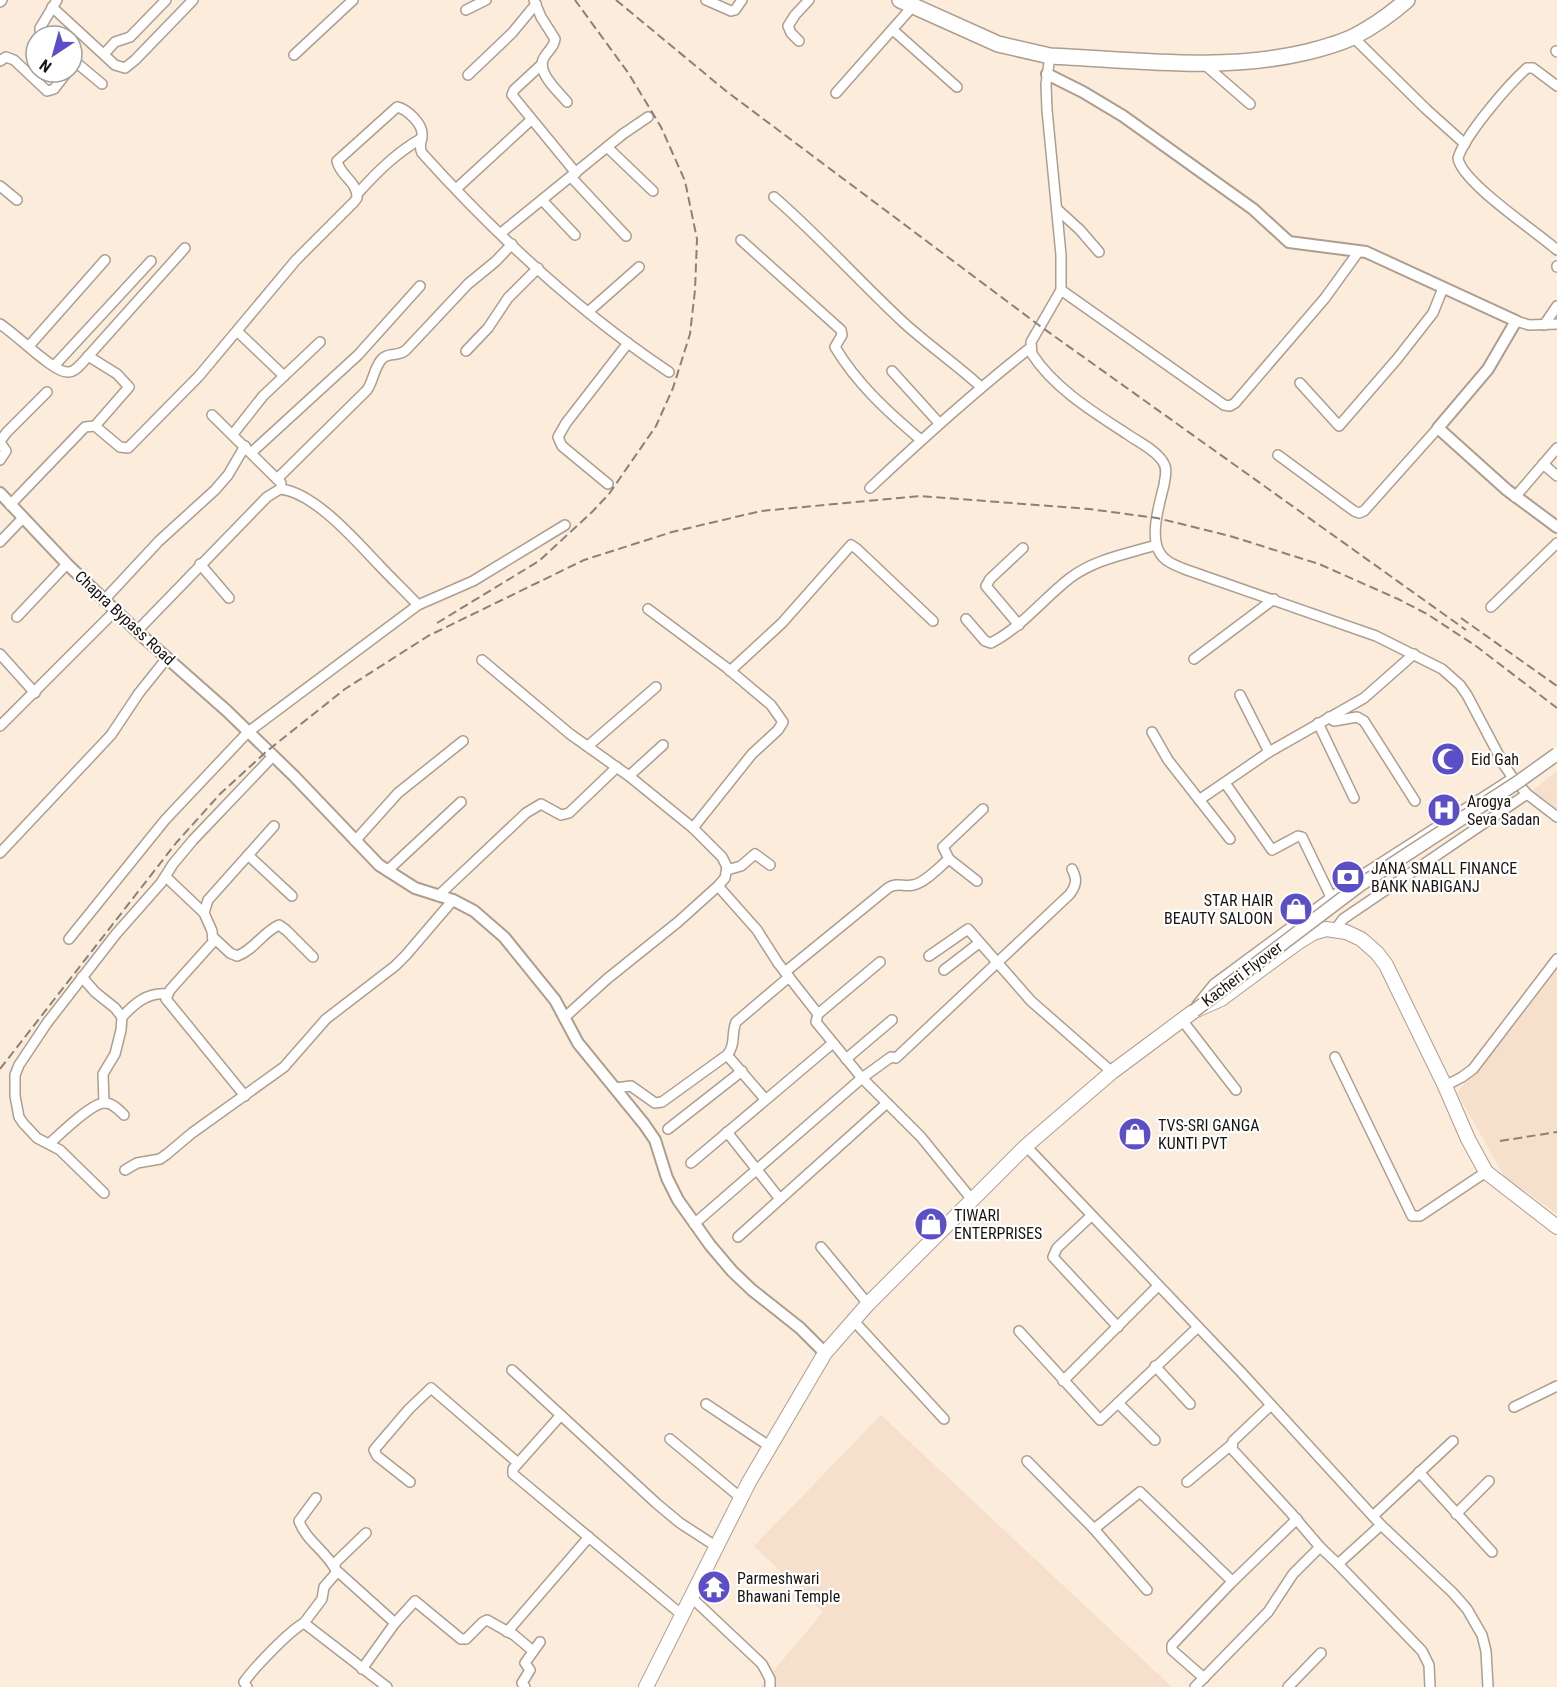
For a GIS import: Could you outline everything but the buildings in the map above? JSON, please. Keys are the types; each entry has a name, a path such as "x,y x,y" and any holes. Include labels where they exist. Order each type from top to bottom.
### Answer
{"highway":[{"path":"907,3 998,44 1050,56 1204,63 1263,61 1329,47 1353,37 1385,18 1407,0"}],"main road":[{"name":"Kacheri Flyover","path":"1194,1011 1360,885 1557,754"},
{"path":"646,1687 769,1446 825,1353 868,1304 1026,1146 1112,1072 1194,1011 1221,999 1313,933 1326,929 1346,932 1368,943 1381,959 1486,1172 1557,1227"}],"street":[{"path":"104,54 116,42 130,37 166,0"},
{"path":"42,24 54,4 119,68 127,68 193,0"},
{"path":"294,55 353,0"},
{"path":"466,10 486,0"},
{"path":"706,0 731,11 735,10 742,0"},
{"path":"799,41 788,26 809,0"},
{"path":"535,2 541,17 555,39 555,44 544,56 541,65 512,92 512,95 573,175 626,236"},
{"path":"468,75 512,33 535,2"},
{"path":"836,93 893,30 907,3"},
{"path":"893,30 957,87"},
{"path":"1353,37 1465,144"},
{"path":"2,56 14,60 24,69"},
{"path":"1050,56 1047,74 1047,110 1061,255 1061,290 1031,342 1030,348 1037,363 1085,406 1147,448 1164,463 1166,474 1157,518 1156,545 1164,558 1174,564 1376,636 1442,669 1460,685 1513,778 1527,794 1557,816"},
{"path":"1204,63 1250,104"},
{"path":"541,65 545,74 567,102"},
{"path":"1557,86 1533,68 1527,68 1492,106 1465,144 1458,158 1466,173 1505,209 1557,250"},
{"path":"84,70 102,84"},
{"path":"1047,74 1075,87 1123,116 1253,209 1289,242 1366,252 1529,326 1557,324"},
{"path":"40,84 47,91 54,89 58,84"},
{"path":"358,193 337,162 387,114 397,107 405,110 421,129 422,153 456,189 538,268 588,312 669,372"},
{"path":"501,233 607,147 648,117"},
{"path":"456,189 531,120"},
{"path":"10,505 88,425 94,426 120,447 128,448 167,411 297,260 354,202 358,193 387,162 422,138"},
{"path":"607,147 653,191"},
{"path":"0,186 17,200"},
{"path":"774,197 803,222 902,321 960,367 981,387"},
{"path":"542,200 575,235"},
{"path":"1057,209 1099,252"},
{"path":"741,240 841,330 842,335 835,346 859,382 884,408 921,440"},
{"path":"277,479 367,390 374,378 377,365 382,359 389,354 399,355 406,350 468,284 513,244"},
{"path":"0,324 54,366 67,372 72,371 185,248"},
{"path":"1061,290 1224,405 1230,406 1325,298 1359,251"},
{"path":"29,346 105,261"},
{"path":"54,366 151,261"},
{"path":"588,312 639,267"},
{"path":"466,351 488,328 508,298 538,268"},
{"path":"105,600 167,533 209,496 248,449 358,355 420,286"},
{"path":"1300,383 1340,426 1433,313 1443,288"},
{"path":"1544,325 1557,306"},
{"path":"1278,455 1354,511 1359,513 1364,511 1488,369 1516,321"},
{"path":"237,331 284,376"},
{"path":"233,434 244,418 320,342"},
{"path":"608,484 562,446 558,438 572,415 628,343"},
{"path":"870,488 939,423 1030,348"},
{"path":"88,356 117,374 129,387 94,426"},
{"path":"892,371 939,423"},
{"path":"0,460 6,451 0,441 47,392"},
{"path":"212,415 286,489 337,521 418,605"},
{"path":"1438,428 1515,497 1557,527"},
{"path":"1515,497 1557,448"},
{"path":"1543,464 1557,476"},
{"path":"137,631 267,497 280,489 286,489"},
{"name":"Chapra Bypass Road","path":"0,493 22,519 67,564 252,735 387,871 415,888 453,900 474,911 504,937 555,1000 578,1043 655,1140 667,1178 694,1224 732,1271 800,1328 825,1353"},
{"path":"0,542 22,519"},
{"path":"69,939 165,820 252,735 418,605 473,581 565,525"},
{"path":"1491,607 1557,543"},
{"path":"730,671 782,623 851,545 933,621"},
{"path":"966,620 989,643 1019,625 1071,578 1089,566 1156,545"},
{"path":"1019,625 986,586 990,579 1023,548"},
{"path":"17,617 67,564"},
{"path":"200,564 229,598"},
{"path":"1194,659 1274,599"},
{"path":"648,609 771,705 783,722 778,730 752,754 693,828"},
{"path":"0,726 116,610"},
{"path":"0,654 35,693"},
{"path":"1199,800 1269,752 1364,698 1414,654"},
{"path":"0,853 111,735 144,685 167,658"},
{"path":"482,660 570,734 629,776 693,828 722,857 727,870 725,878 718,886 564,1018"},
{"path":"588,746 656,687"},
{"path":"1240,695 1269,752"},
{"path":"1329,717 1334,721 1357,717 1364,721 1415,801"},
{"path":"1318,723 1354,798"},
{"path":"1152,732 1168,760 1230,839"},
{"path":"356,841 404,788 463,741"},
{"path":"629,776 663,745"},
{"path":"104,1193 60,1150 37,1138 19,1117 15,1096 15,1075 31,1045 116,934 166,877 173,864 193,840 273,756"},
{"path":"438,896 526,813 541,804 561,815 569,813 617,767"},
{"path":"1194,1011 1214,984 1331,897 1513,778"},
{"path":"1225,783 1272,850 1298,836 1302,837 1331,897"},
{"path":"1335,930 1343,918 1527,794"},
{"path":"387,871 461,802"},
{"path":"977,881 950,859 943,849 944,845 983,808"},
{"path":"204,913 208,900 274,825"},
{"path":"727,870 741,866 755,854 770,865"},
{"path":"248,855 292,896"},
{"path":"615,1088 631,1086 659,1103 728,1055 733,1046 736,1023 787,974 888,888 895,884 919,883 950,859"},
{"path":"694,1224 862,1078 891,1057 896,1058 997,964 1070,894 1076,883 1072,869"},
{"path":"166,877 204,913 214,938 230,953 237,956 244,953 273,928 279,926 313,957"},
{"path":"718,886 757,930 818,1014"},
{"path":"125,1170 137,1163 160,1159 291,1060 307,1038 326,1019 395,966 453,900"},
{"path":"929,956 968,929 997,964 1053,1023 1112,1072"},
{"path":"104,1103 103,1074 116,1054 122,1017 146,997 166,994 211,945 214,938"},
{"path":"944,970 979,943"},
{"path":"1444,1086 1473,1069 1557,959"},
{"path":"880,962 818,1014 816,1022 862,1078 926,1143 973,1201"},
{"path":"82,977 122,1017"},
{"path":"166,994 168,1003 246,1096"},
{"path":"846,1059 891,1020"},
{"path":"1182,1020 1236,1090"},
{"path":"691,1163 832,1043"},
{"path":"728,1055 765,1099"},
{"path":"1335,1057 1414,1217 1420,1216 1486,1172"},
{"path":"668,1129 742,1071"},
{"path":"50,1143 78,1119 104,1103"},
{"path":"104,1103 117,1108 124,1115"},
{"path":"738,1237 887,1103"},
{"path":"727,1132 780,1199"},
{"path":"1026,1146 1271,1405 1372,1516 1453,1593 1476,1623 1482,1635 1486,1651 1488,1687"},
{"path":"1091,1216 1057,1248 1053,1257 1118,1327"},
{"path":"821,1247 868,1304"},
{"path":"1063,1381 1158,1286"},
{"path":"854,1320 944,1419"},
{"path":"1019,1331 1098,1420 1103,1418 1198,1327"},
{"path":"1155,1366 1190,1404"},
{"path":"512,1370 656,1503 680,1523 717,1547"},
{"path":"1514,1407 1557,1386"},
{"path":"410,1482 377,1456 374,1450 409,1409 431,1388 518,1463"},
{"path":"1118,1403 1155,1440"},
{"path":"706,1404 769,1446"},
{"path":"1187,1482 1231,1445 1271,1405"},
{"path":"561,1415 518,1463 512,1471 515,1476 682,1616"},
{"path":"670,1439 741,1498"},
{"path":"1372,1516 1453,1441"},
{"path":"1231,1445 1235,1454 1297,1519 1320,1547 1422,1651 1429,1665 1431,1687"},
{"path":"1028,1461 1095,1529 1147,1590"},
{"path":"1419,1472 1492,1552"},
{"path":"1456,1514 1489,1481"},
{"path":"1095,1529 1140,1492 1232,1581"},
{"path":"316,1497 299,1521 309,1539 322,1550 335,1569 395,1623"},
{"path":"1204,1677 1171,1647 1232,1581 1297,1519"},
{"path":"1338,1564 1381,1525"},
{"path":"247,1687 244,1682 254,1670 294,1629 304,1623 322,1599 324,1587 335,1569 366,1533"},
{"path":"507,1632 589,1537"},
{"path":"1194,1687 1268,1612 1293,1574 1320,1547"},
{"path":"692,1597 762,1664 770,1679 770,1687"},
{"path":"362,1669 395,1623 415,1601 463,1640 486,1620 533,1651"},
{"path":"304,1623 387,1687"},
{"path":"525,1687 522,1683 530,1670 525,1663 540,1642"},
{"path":"1288,1687 1321,1653"}],"shaded area":[{"path":"1557,771 1557,812 1531,792"},
{"path":"1557,960 1557,1214 1504,1176 1457,1093"},
{"path":"881,1415 1172,1687 760,1687 823,1612 754,1546"}],"railway":[{"path":"437,623 539,561 609,494 656,426 673,388 690,334 697,239 685,181 661,127 629,74 575,0"},
{"path":"616,0 726,91 1040,326 1466,630"},
{"path":"0,1069 176,843 220,794 267,751 345,689 428,636 584,560 672,532 761,511 920,496 1089,509 1157,518 1230,536 1319,564 1427,614 1476,646 1557,708"},
{"path":"1461,618 1557,686"},
{"path":"1500,1141 1557,1132"}],"place":[{"name":"Eid Gah","path":"1448,759"},
{"name":"Arogya Seva Sadan","path":"1444,810"},
{"name":"JANA SMALL FINANCE BANK NABIGANJ","path":"1348,877"},
{"name":"STAR HAIR BEAUTY SALOON","path":"1296,909"},
{"name":"TVS-SRI GANGA KUNTI PVT","path":"1135,1134"},
{"name":"TIWARI ENTERPRISES","path":"931,1224"},
{"name":"Parmeshwari Bhawani Temple","path":"714,1587"}]}
